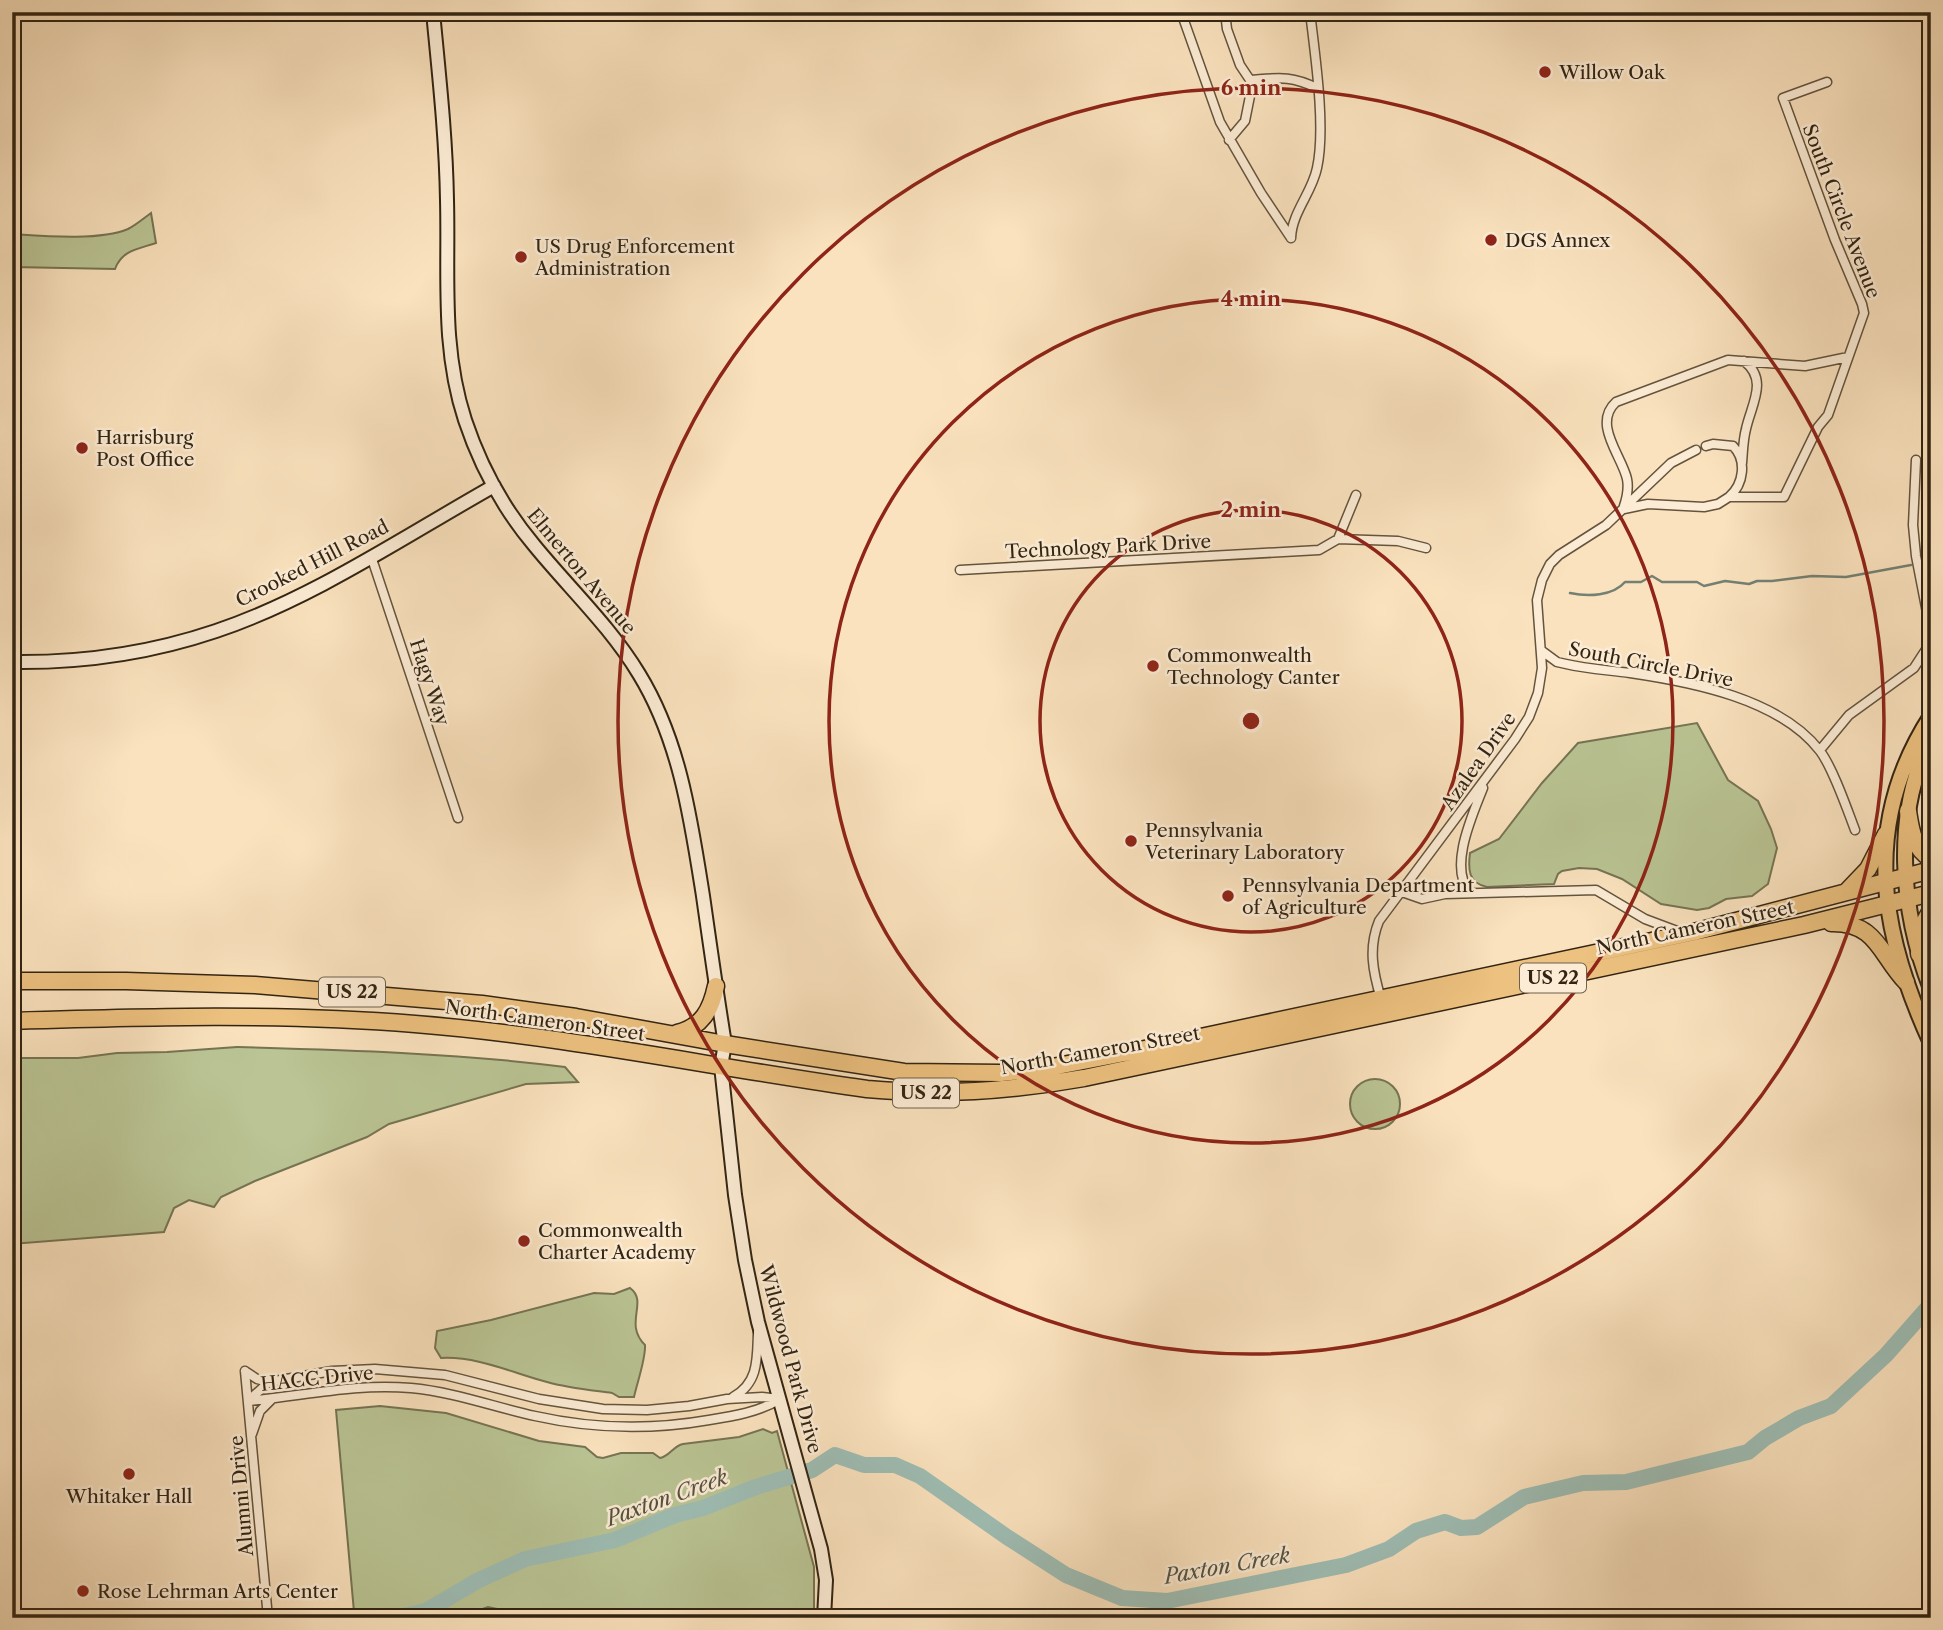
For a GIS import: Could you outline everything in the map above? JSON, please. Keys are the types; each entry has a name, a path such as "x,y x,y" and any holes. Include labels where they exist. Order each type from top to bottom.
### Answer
{"highway":[{"path":"1908,811 1915,843 1922,853 1931,859"},
{"path":"1844,894 1868,869 1886,834"},
{"name":"North Cameron Street","path":"18,980 190,982 320,989 506,1007 904,1072 1001,1073 1086,1061 1693,932 1931,870"},
{"name":"North Cameron Street","path":"12,1021 224,1016 380,1022 506,1034 891,1091 986,1091 1084,1078 1822,921 1931,893"},
{"path":"1919,954 1922,928 1931,910"},
{"path":"1822,921 1847,924 1869,934 1880,944 1906,982"},
{"path":"674,1033 690,1029 702,1020 711,1007 716,986"}],"main road":[{"name":"Elmerton Avenue","path":"433,12 446,146 446,316 450,355 465,419 482,464 494,486 533,544 619,645 640,676 659,713 676,757 689,812 725,1044 721,1066"},
{"name":"Crooked Hill Road","path":"12,662 108,657 178,643 217,631 281,605 494,486"},
{"path":"1931,716 1902,768 1890,807 1886,834 1886,882 1896,946 1906,982 1931,1043"},
{"path":"1931,740 1916,774 1908,811 1906,877 1919,954 1931,989"},
{"name":"Wildwood Park Drive","path":"721,1066 735,1195 758,1322 805,1486 824,1565 824,1618"}],"street":[{"path":"1181,12 1220,122 1291,238 1291,228 1318,165 1320,133 1310,12"},
{"path":"1225,12 1227,29 1240,65 1250,80 1245,121 1229,140"},
{"path":"1250,80 1289,77 1317,88"},
{"name":"South Circle Avenue","path":"1624,509 1648,504 1709,506 1729,497 1784,497 1818,427 1828,415 1861,324 1862,304 1835,240 1783,98 1827,82"},
{"path":"1624,509 1628,494 1627,481 1607,431 1613,405 1722,362 1744,360 1805,366 1848,357"},
{"path":"1729,497 1738,486 1746,429 1758,388 1753,369 1744,360"},
{"path":"1706,446 1733,446 1742,463"},
{"name":"Azalea Drive","path":"1383,1014 1372,962 1373,937 1379,921 1399,891 1488,776 1524,726 1534,705 1541,681 1542,651 1537,600 1547,569 1559,555 1597,532 1624,509 1665,467 1696,450"},
{"path":"1855,830 1820,750 1849,715 1914,668 1927,648 1929,624 1913,525 1916,460"},
{"path":"1338,539 1356,495"},
{"name":"Technology Park Drive","path":"960,570 1319,550 1338,539 1398,541 1426,548"},
{"name":"Hagy Way","path":"371,556 458,818"},
{"name":"South Circle Drive","path":"1542,651 1557,662 1578,667 1662,679 1737,697 1766,709 1820,750"},
{"path":"1471,893 1462,881 1463,852 1471,820 1488,776"},
{"path":"1399,891 1415,898 1471,893 1596,890 1655,924 1675,931 1693,932"},
{"path":"1381,999 1383,1014"},
{"path":"727,1399 743,1390 754,1374 758,1322"},
{"name":"HACC Drive","path":"248,1401 269,1382 332,1371 397,1370 445,1375 540,1399 603,1409 668,1409 727,1399 780,1399"},
{"name":"Alumni Drive","path":"268,1618 245,1371 257,1379 269,1382"},
{"name":"HACC Drive","path":"248,1401 334,1389 404,1388 461,1396 558,1421 624,1427 670,1426 713,1420 765,1408 780,1399"},
{"path":"251,1437 260,1412 272,1399"}],"green space":[{"path":"151,213 156,243 126,254 115,269 12,267 12,234 71,237 116,233 128,229"},
{"path":"1697,723 1728,780 1758,801 1771,829 1777,848 1768,884 1752,896 1726,899 1709,908 1697,910 1661,904 1622,879 1597,869 1562,871 1554,884 1487,887 1473,879 1469,870 1470,853 1499,839 1542,783 1578,743"},
{"path":"237,1047 401,1053 524,1062 565,1067 578,1082 526,1084 389,1124 367,1137 221,1197 214,1207 189,1200 174,1208 164,1232 12,1244 12,1058 78,1058 117,1053"},
{"path":"1375,1079 1393,1086 1400,1104 1393,1122 1375,1129 1357,1122 1350,1104 1357,1086"},
{"path":"630,1288 637,1300 636,1329 645,1345 634,1397 619,1397 612,1393 555,1384 481,1362 441,1358 435,1348 437,1331 594,1293 614,1294"},
{"path":"380,1406 446,1413 539,1441 585,1447 597,1457 603,1458 621,1453 653,1453 660,1458 683,1444 739,1437 763,1429 772,1433 777,1431 814,1567 814,1618 508,1618 507,1611 488,1607 457,1618 347,1618 347,1613 354,1612 336,1410"}],"waterway":[{"path":"1925,562 1931,561"},
{"path":"1570,593 1600,594 1614,590 1625,582 1641,582 1652,576 1662,582 1697,582 1704,586 1725,581 1749,584 1812,576 1846,577 1911,565"},
{"name":"Paxton Creek","path":"394,1618 426,1611 477,1581 525,1559 615,1540 675,1515 812,1470 835,1455 864,1465 895,1465 920,1476 1066,1575 1122,1598 1167,1601 1346,1565 1389,1549 1416,1531 1445,1522 1461,1528 1477,1527 1524,1497 1583,1483 1626,1482 1748,1452 1765,1438 1799,1418 1831,1406 1886,1355 1931,1304"}],"place":[{"name":"Willow Oak","path":"1545,72"},
{"name":"DGS Annex","path":"1491,240"},
{"name":"US Drug Enforcement Administration","path":"521,257"},
{"name":"Harrisburg Post Office","path":"82,448"},
{"name":"Commonwealth Technology Canter","path":"1153,666"},
{"name":"Pennsylvania Veterinary Laboratory","path":"1131,841"},
{"name":"Pennsylvania Department of Agriculture","path":"1228,896"},
{"name":"Commonwealth Charter Academy","path":"524,1241"},
{"name":"Whitaker Hall","path":"129,1474"},
{"name":"Rose Lehrman Arts Center","path":"83,1591"}]}
